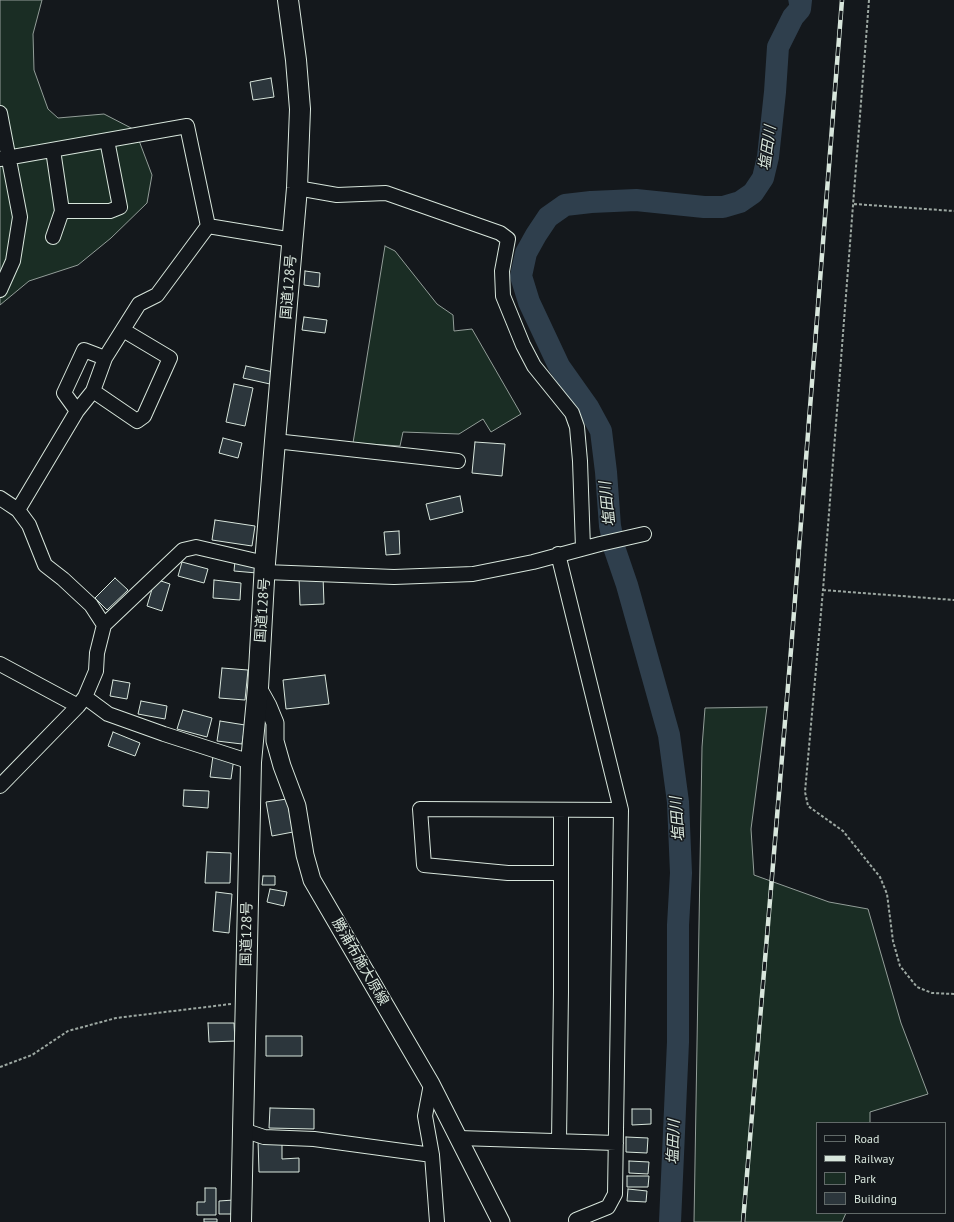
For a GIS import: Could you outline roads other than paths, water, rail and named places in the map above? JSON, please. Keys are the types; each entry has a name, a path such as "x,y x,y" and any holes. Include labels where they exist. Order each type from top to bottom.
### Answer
{"highway":[{"name":"国道128号","path":"241,1222 251,762 258,688 265,567 275,441 297,188 300,109 296,60 288,0"}],"main road":[{"name":"勝浦布施大原線","path":"258,688 275,723 275,741 282,766 297,806 305,855 312,880 431,1084 502,1222"}],"street":[{"path":"0,113 4,158 20,216 13,261 0,290"},
{"path":"4,158 187,126 208,226 157,296 139,304 105,358 93,391 77,411 18,510"},
{"path":"62,211 110,211 120,207 107,140"},
{"path":"53,150 62,211 53,237"},
{"path":"297,188 337,195 386,194 500,233 508,239 502,271 503,296 523,345 534,366 572,413 576,427 580,461 582,548"},
{"path":"208,226 293,240"},
{"path":"93,391 137,421 144,416 170,358 122,330"},
{"path":"77,411 64,393 84,350 105,358"},
{"path":"275,441 458,461"},
{"path":"0,498 18,510 29,524 45,565 64,579 91,605 104,625"},
{"path":"0,786 82,702 96,671 97,652 104,625 183,550 196,547 265,567 394,576 473,574 533,562 558,554 644,534"},
{"path":"558,554 621,810 616,1194 608,1207 576,1220"},
{"path":"0,664 108,714 251,762"},
{"path":"561,872 508,873 424,865 420,809 621,810"},
{"path":"559,1141 561,810"},
{"path":"431,1084 425,1116 432,1155 437,1222"},
{"path":"243,1130 264,1137 314,1139 432,1155"},
{"path":"459,1138 616,1143"}],"waterway":[{"name":"塩田川","path":"790,0 793,17"},
{"name":"塩田川","path":"670,1222 678,1042 678,925 681,873 678,802 669,735 627,585 615,550 610,526 601,431 588,407 559,366 529,302 521,276 526,253 536,235 548,217 565,205 636,200 704,207 723,207 740,202 753,193 763,178 768,157 778,47 793,17 800,9 801,0"}],"railway":[{"path":"743,1222 791,650 842,0"}]}
